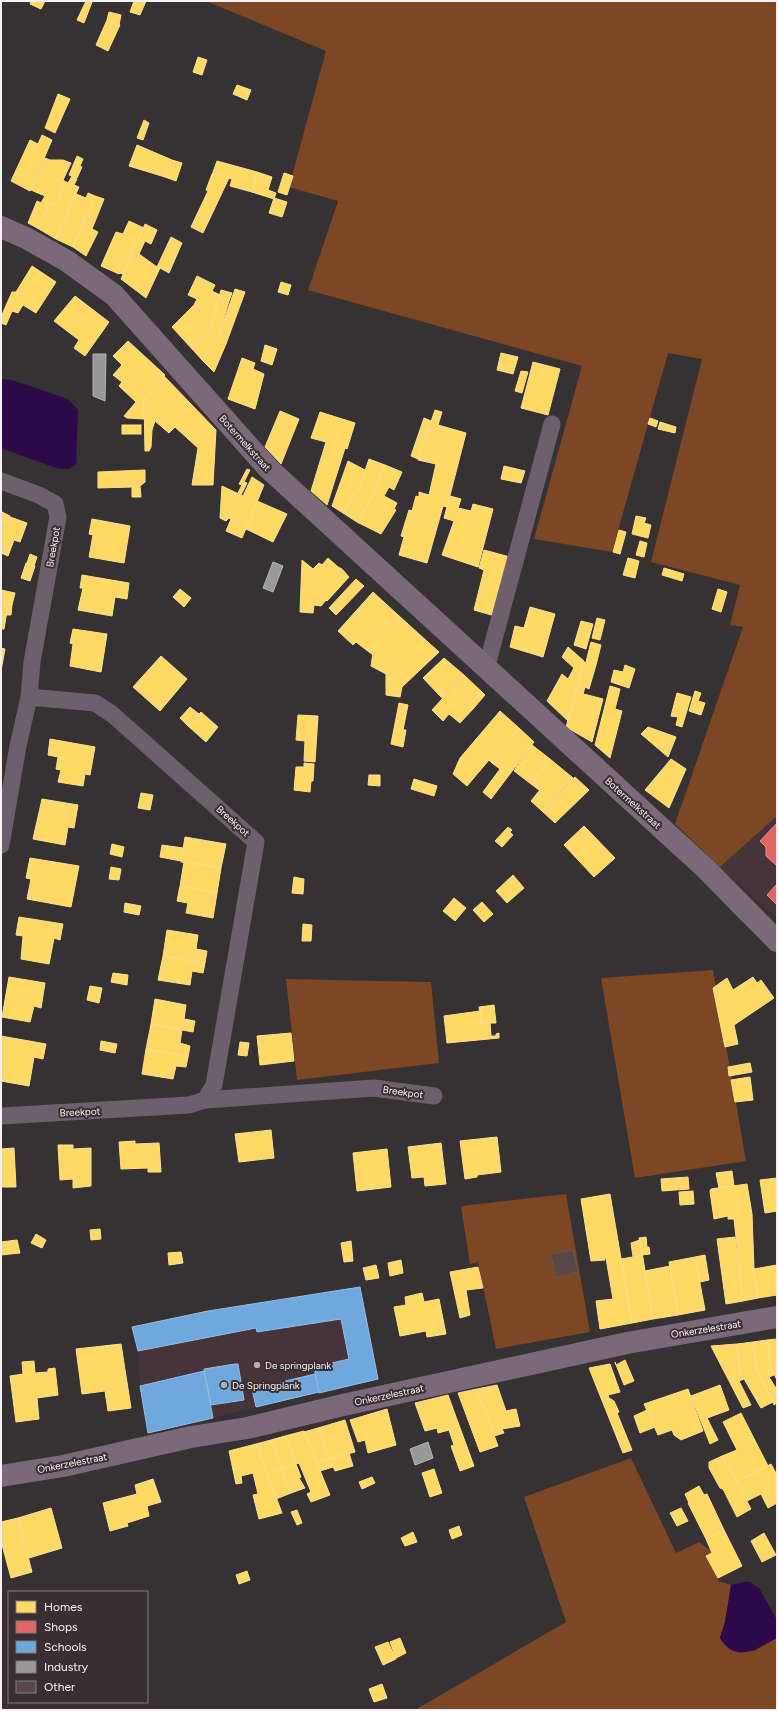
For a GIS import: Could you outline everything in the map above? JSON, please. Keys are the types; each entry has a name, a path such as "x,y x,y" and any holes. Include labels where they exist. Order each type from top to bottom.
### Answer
{"street":[{"name":"Botermelkstraat","path":"1,227 26,238 67,261 114,295 268,468 705,868 777,941"},
{"path":"486,668 552,424"},
{"name":"Breekpot","path":"1,481 39,495 55,504 58,516 32,662 29,697 18,746 1,845"},
{"name":"Breekpot","path":"29,697 95,703 112,714 256,842 214,1085 205,1100"},
{"name":"Breekpot","path":"1,1116 189,1106 205,1100 374,1088 434,1096"},
{"name":"Onkerzelestraat","path":"1,1476 63,1466 191,1437 248,1428 343,1405 627,1343 777,1317"}],"shaded area":[{"path":"206,1 777,1 777,816 720,867 675,824 743,627 730,625 740,585 651,562 702,359 668,353 612,552 534,539 582,366 308,290 338,201 289,187 326,51"},
{"path":"1,379 12,380 68,399 78,410 76,464 70,469 59,469 1,448"},
{"path":"777,816 777,918 720,867"},
{"path":"713,970 746,1161 635,1178 601,978"},
{"path":"286,979 431,982 439,1063 297,1080"},
{"path":"566,1194 590,1332 496,1349 478,1262 470,1264 461,1206"},
{"name":"De springplank","path":"360,1287 378,1379 148,1433 140,1386 138,1351 132,1327 208,1311"},
{"path":"631,1458 676,1553 699,1542 715,1554 718,1581 731,1585 725,1622 720,1638 754,1651 777,1638 777,1710 415,1710 566,1622 524,1497"},
{"path":"750,1582 759,1588 777,1620 777,1638 754,1650 740,1652 733,1651 726,1646 720,1638 725,1622 731,1585"}],"building: Homes":[{"path":"31,1 45,1 41,9 30,4"},
{"path":"86,1 92,2 84,23 77,20"},
{"path":"134,1 146,1 140,15 130,12"},
{"path":"109,12 121,15 119,25 107,20"},
{"path":"107,20 120,25 108,51 96,45"},
{"path":"198,57 207,60 202,75 193,72"},
{"path":"237,85 251,90 247,100 233,94"},
{"path":"58,94 70,99 55,133 45,128"},
{"path":"144,120 149,123 143,140 137,138"},
{"path":"42,135 52,140 30,191 11,181 30,140 38,144"},
{"path":"137,145 172,160 165,177 129,166"},
{"path":"77,156 83,159 80,166 82,167 77,178 69,175"},
{"path":"45,158 50,160 63,160 71,163 63,180 66,182 55,206 50,203 39,229 28,223 37,201 41,203 45,196 31,190"},
{"path":"172,160 182,163 176,181 165,177"},
{"path":"217,161 257,172 252,192 230,186 232,179 212,175"},
{"path":"257,172 272,177 268,190 276,193 274,199 252,192"},
{"path":"284,173 293,176 287,195 278,192"},
{"path":"212,174 229,178 203,233 191,227 208,191 206,190"},
{"path":"72,176 77,179 74,185 79,187 56,239 39,229 50,203 55,206 66,182 68,183"},
{"path":"88,193 95,196 73,247 56,239 76,194 86,198"},
{"path":"95,196 104,199 92,229 98,232 86,256 73,247"},
{"path":"274,198 287,202 282,217 269,213"},
{"path":"129,221 144,228 123,274 119,274 101,266 116,232 123,234"},
{"path":"145,224 157,230 151,244 145,241 139,254 157,267 171,237 182,243 169,273 160,268 146,298 121,279"},
{"path":"32,266 56,282 36,313 23,305 18,313 12,311 6,325 1,323 1,317 12,292 16,292"},
{"path":"197,276 215,285 212,291 220,295 211,326 193,350 172,327 194,305 197,299 188,295"},
{"path":"281,282 291,285 288,295 278,292"},
{"path":"235,289 245,292 214,372 203,361 218,337"},
{"path":"221,290 232,293 229,301 219,297"},
{"path":"75,296 109,322 85,356 74,348 79,340 54,321"},
{"path":"219,297 229,301 218,337 203,361 193,350 211,326"},
{"path":"128,341 165,375 144,400 144,419 127,418 124,416 136,402 119,386 122,382 113,375 122,365 113,356"},
{"path":"265,345 277,349 272,365 261,361"},
{"path":"501,353 518,357 513,374 497,370"},
{"path":"242,358 255,363 253,369 264,374 255,409 228,399"},
{"path":"533,362 560,369 548,415 521,408"},
{"path":"521,371 528,372 522,393 515,391"},
{"path":"164,376 216,430 213,485 192,485 198,448 175,427 169,433 155,421 152,430 151,447 149,451 145,451 144,400"},
{"path":"435,410 442,412 438,425 466,433 447,507 443,506 427,563 399,555 404,537 401,536 409,510 412,511 416,496 419,497 419,492 429,495 436,464 418,460"},
{"path":"280,411 299,419 281,464 265,447"},
{"path":"320,412 355,423 347,449 345,448 327,505 311,491 326,442 311,438"},
{"path":"424,418 431,421 418,459 411,456"},
{"path":"650,418 658,421 656,427 648,424"},
{"path":"660,422 676,427 675,433 658,429"},
{"path":"122,425 141,425 141,434 122,434"},
{"path":"369,459 385,465 373,496 357,522 343,513 359,488"},
{"path":"348,461 365,470 359,488 343,513 332,506"},
{"path":"385,465 402,472 394,490 389,487 384,496 397,503 394,509 396,510 381,534 357,522 373,496"},
{"path":"504,466 525,471 521,483 501,479"},
{"path":"247,469 250,470 244,482 247,483 241,495 238,493 242,485 239,484"},
{"path":"145,470 145,482 140,486 141,497 132,497 132,487 98,488 98,472"},
{"path":"252,477 264,485 242,538 226,531 231,519 229,518 226,521 220,518 222,486 243,496"},
{"path":"450,496 461,499 458,508 471,511 473,504 493,509 478,567 442,555 454,521 444,518"},
{"path":"257,501 287,514 273,542 246,529"},
{"path":"2,512 10,516 8,522 1,520"},
{"path":"636,516 646,518 644,523 651,525 648,538 632,534"},
{"path":"10,517 27,523 20,542 14,540 8,556 1,553 1,520 8,522"},
{"path":"92,519 130,526 124,563 89,557 93,535 89,534"},
{"path":"619,530 626,532 620,554 613,552"},
{"path":"640,541 647,543 644,557 636,555"},
{"path":"484,550 510,557 495,616 474,610 484,570 479,568"},
{"path":"30,554 37,557 34,566 27,563"},
{"path":"328,558 342,569 349,577 321,606 314,605 313,613 300,612 302,560 313,569 319,563 322,565"},
{"path":"628,558 639,561 635,578 623,575"},
{"path":"26,563 35,566 30,581 21,578"},
{"path":"664,568 684,574 682,581 662,575"},
{"path":"82,575 129,583 127,599 115,597 112,616 78,610 83,588 80,588"},
{"path":"356,579 364,586 336,615 329,608"},
{"path":"180,589 191,598 184,607 173,597"},
{"path":"718,589 727,592 721,612 712,609"},
{"path":"1,590 15,593 12,605 8,605 4,629 1,629"},
{"path":"373,592 398,615 375,639 373,655 356,642 353,645 338,631"},
{"path":"8,605 12,605 11,615 6,615"},
{"path":"530,607 555,614 543,657 510,647 515,626 524,628"},
{"path":"398,615 439,652 402,687 400,697 386,695 386,674 371,666 375,639"},
{"path":"597,618 605,620 600,640 592,638"},
{"path":"581,621 593,624 586,649 574,645"},
{"path":"73,629 107,634 101,672 70,666 73,644 70,643"},
{"path":"591,642 601,645 596,665 586,662"},
{"path":"568,647 584,661 568,721 547,701 562,674 568,679 574,668 562,657"},
{"path":"1,648 5,649 1,671"},
{"path":"161,656 187,679 160,711 133,687"},
{"path":"444,658 464,675 442,698 423,678"},
{"path":"583,662 596,665 589,689 585,687 583,694 576,692"},
{"path":"625,665 635,669 629,688 611,682 614,670 623,672"},
{"path":"464,675 482,692 469,705 473,709 460,723 449,714 443,721 432,710"},
{"path":"610,686 620,689 615,709 622,711 610,758 595,745"},
{"path":"695,691 701,693 698,701 705,703 701,715 689,711"},
{"path":"482,692 485,695 473,709 469,705"},
{"path":"576,692 603,699 592,742 566,727"},
{"path":"677,693 691,697 682,727 676,725 678,717 671,716"},
{"path":"399,703 408,705 403,730 406,730 403,747 391,744"},
{"path":"190,707 199,714 188,726 180,718"},
{"path":"500,711 519,728 492,763 489,760 467,786 453,774 460,758"},
{"path":"201,712 218,727 206,742 188,726"},
{"path":"298,715 318,716 315,762 304,761 305,741 296,740"},
{"path":"648,727 676,737 668,757 641,734"},
{"path":"519,728 534,742 491,799 483,792 500,769 492,763"},
{"path":"50,739 95,747 90,775 85,774 83,786 58,782 61,770 56,769 58,757 48,755"},
{"path":"532,745 550,759 534,779 517,766"},
{"path":"550,759 573,778 542,811 531,801 543,786 534,779"},
{"path":"671,759 686,769 669,808 645,790"},
{"path":"304,763 314,764 313,781 311,781 310,792 294,790 296,767 304,767"},
{"path":"517,766 543,786 539,790 514,771"},
{"path":"369,775 380,775 380,786 368,785"},
{"path":"575,777 589,790 555,823 542,811"},
{"path":"414,779 437,786 434,796 411,789"},
{"path":"141,793 153,795 150,810 138,808"},
{"path":"42,799 78,805 74,828 68,827 65,845 33,839"},
{"path":"584,826 615,858 594,877 564,845"},
{"path":"508,827 512,830 510,832 513,835 502,847 495,841"},
{"path":"185,837 226,844 221,868 181,862"},
{"path":"112,844 124,847 122,857 110,854"},
{"path":"162,845 183,848 181,861 160,857"},
{"path":"30,858 79,866 71,907 27,899 31,879 26,878"},
{"path":"184,862 221,868 217,893 180,886"},
{"path":"111,867 121,869 119,880 109,879"},
{"path":"513,875 524,888 507,903 496,891"},
{"path":"294,877 304,879 303,894 292,893"},
{"path":"180,886 217,893 213,918 186,913 188,903 177,901"},
{"path":"454,898 466,908 455,921 443,911"},
{"path":"482,902 493,914 484,922 473,910"},
{"path":"125,903 141,906 139,915 124,912"},
{"path":"19,917 63,924 60,940 54,938 49,964 21,959 23,936 16,935"},
{"path":"303,924 312,925 311,941 302,941"},
{"path":"167,930 198,935 196,949 207,951 205,963 163,956"},
{"path":"163,956 205,963 203,973 192,971 190,985 158,980"},
{"path":"113,973 128,975 127,985 111,982"},
{"path":"9,977 45,983 41,1008 34,1006 30,1022 2,1017"},
{"path":"753,977 757,983 761,980 774,998 734,1025 738,1044 725,1047 713,988 727,978 733,990"},
{"path":"90,986 102,988 99,1003 87,1000"},
{"path":"155,999 186,1005 184,1019 195,1021 193,1032 151,1024"},
{"path":"494,1005 496,1023 481,1023 479,1007"},
{"path":"480,1011 481,1023 490,1022 491,1036 496,1036 496,1034 499,1033 499,1038 447,1043 444,1016"},
{"path":"151,1024 182,1030 180,1043 190,1046 188,1057 146,1049"},
{"path":"291,1033 294,1061 260,1065 257,1036"},
{"path":"1,1036 46,1044 43,1059 34,1057 29,1086 1,1081"},
{"path":"101,1041 117,1044 115,1053 100,1050"},
{"path":"240,1042 249,1043 247,1056 238,1055"},
{"path":"146,1049 188,1057 186,1067 176,1066 173,1079 142,1074"},
{"path":"750,1063 752,1072 729,1076 728,1067"},
{"path":"750,1077 753,1100 735,1102 731,1080"},
{"path":"271,1130 274,1158 239,1162 235,1134"},
{"path":"497,1137 501,1172 477,1175 477,1177 465,1179 460,1141"},
{"path":"135,1141 135,1144 159,1143 161,1172 148,1172 148,1168 121,1169 119,1142"},
{"path":"441,1143 446,1184 425,1186 424,1177 412,1178 408,1147"},
{"path":"58,1145 73,1145 73,1149 91,1148 91,1186 73,1188 73,1179 60,1180"},
{"path":"14,1148 16,1187 1,1187 1,1149"},
{"path":"387,1149 391,1187 357,1191 353,1153"},
{"path":"732,1171 734,1186 719,1188 716,1173"},
{"path":"688,1177 689,1189 662,1191 661,1179"},
{"path":"777,1178 777,1211 765,1213 760,1180"},
{"path":"747,1184 752,1214 754,1269 758,1298 743,1301 734,1219 728,1219 728,1216 714,1219 710,1191 711,1189"},
{"path":"693,1191 694,1204 680,1205 679,1192"},
{"path":"610,1194 632,1323 600,1329 596,1301 613,1299 606,1258 604,1258 605,1260 591,1261 581,1199"},
{"path":"100,1229 101,1239 91,1240 90,1230"},
{"path":"36,1234 46,1240 42,1248 31,1243"},
{"path":"646,1237 647,1247 649,1247 650,1254 642,1255 639,1238"},
{"path":"735,1237 743,1301 726,1304 717,1239"},
{"path":"17,1240 20,1253 1,1255 1,1242"},
{"path":"640,1240 653,1319 632,1323 621,1259 633,1257 631,1243"},
{"path":"351,1241 353,1261 344,1262 341,1243"},
{"path":"181,1252 183,1263 169,1265 168,1253"},
{"path":"705,1255 709,1280 700,1282 695,1257"},
{"path":"695,1257 705,1310 678,1315 669,1262"},
{"path":"401,1260 403,1273 390,1276 388,1263"},
{"path":"376,1265 379,1278 366,1280 363,1268"},
{"path":"777,1265 777,1295 758,1298 754,1269"},
{"path":"670,1266 678,1315 653,1319 645,1271"},
{"path":"478,1267 483,1288 466,1290 470,1315 460,1318 450,1272"},
{"path":"422,1293 424,1302 439,1299 446,1334 427,1337 426,1331 400,1336 394,1307 406,1305 405,1297"},
{"path":"777,1339 777,1380 771,1368 767,1340"},
{"path":"767,1340 771,1368 774,1375 769,1377 777,1390 777,1403 774,1405 757,1371 753,1342"},
{"path":"753,1342 757,1371 773,1402 761,1408 740,1372 737,1344"},
{"path":"121,1344 131,1408 108,1411 105,1391 82,1394 76,1349"},
{"path":"737,1344 740,1372 744,1379 739,1381 751,1405 743,1408 711,1346"},
{"path":"625,1360 634,1381 624,1385 616,1365"},
{"path":"34,1361 35,1373 48,1372 48,1369 55,1368 58,1395 37,1398 39,1419 16,1422 10,1376 23,1374 22,1362"},
{"path":"610,1364 620,1392 608,1395 609,1398 614,1401 619,1412 617,1413 632,1450 623,1453 589,1368"},
{"path":"497,1385 506,1411 516,1409 520,1426 502,1429 504,1433 494,1436 477,1389"},
{"path":"720,1385 729,1410 707,1418 718,1440 710,1444 691,1396"},
{"path":"477,1389 498,1446 480,1452 458,1393"},
{"path":"688,1389 703,1431 681,1440 674,1435 672,1430 658,1435 644,1404"},
{"path":"448,1395 474,1466 460,1471 451,1446 454,1445 449,1430 438,1433 437,1428 425,1431 415,1403"},
{"path":"387,1409 396,1445 368,1453 365,1440 358,1442 350,1420"},
{"path":"647,1410 655,1427 640,1433 634,1416"},
{"path":"741,1413 768,1466 737,1482 722,1456 737,1450 723,1422"},
{"path":"345,1420 355,1452 330,1459 318,1428"},
{"path":"318,1428 330,1459 317,1463 304,1432"},
{"path":"304,1431 330,1495 311,1502 307,1494 311,1492 299,1463 296,1464 285,1436"},
{"path":"285,1436 296,1464 282,1469 271,1440"},
{"path":"271,1440 282,1469 267,1473 256,1444"},
{"path":"256,1444 282,1513 259,1519 253,1495 258,1494 253,1473 241,1476 242,1483 236,1484 229,1451"},
{"path":"349,1453 353,1466 335,1471 330,1459"},
{"path":"722,1456 737,1482 723,1489 720,1488 709,1468 709,1462"},
{"path":"330,1459 333,1467 320,1471 317,1463"},
{"path":"296,1464 301,1477 299,1478 305,1488 291,1493 282,1469"},
{"path":"771,1464 777,1475 777,1503 768,1508 761,1494 747,1501 737,1482"},
{"path":"282,1469 291,1493 276,1499 267,1473"},
{"path":"434,1469 442,1493 430,1497 422,1473"},
{"path":"372,1477 375,1483 362,1489 359,1482"},
{"path":"153,1479 161,1502 147,1506 149,1516 127,1523 128,1526 110,1531 103,1503 137,1494 135,1485"},
{"path":"737,1482 751,1509 737,1517 723,1489"},
{"path":"699,1486 704,1495 707,1494 724,1530 706,1539 685,1494"},
{"path":"51,1508 62,1548 29,1558 18,1518"},
{"path":"681,1508 688,1521 677,1526 670,1513"},
{"path":"297,1510 302,1523 297,1525 291,1512"},
{"path":"18,1518 32,1572 11,1578 1,1541 1,1522"},
{"path":"459,1526 462,1535 452,1539 449,1530"},
{"path":"724,1530 742,1566 718,1578 706,1556 712,1553 706,1539"},
{"path":"413,1532 417,1542 405,1546 401,1538"},
{"path":"764,1533 776,1555 762,1562 751,1541"},
{"path":"247,1571 250,1580 239,1584 236,1575"},
{"path":"400,1638 406,1653 396,1658 390,1642"},
{"path":"388,1642 396,1659 383,1665 375,1647"},
{"path":"382,1684 387,1698 374,1702 369,1689"}],"building: Shops":[{"path":"777,823 777,866 766,856 766,847 760,841"},
{"path":"777,884 777,905 767,895"}],"building: Schools":[{"path":"360,1287 378,1379 319,1393 314,1367 349,1359 341,1319 257,1332 256,1328 138,1351 132,1327 208,1311"},
{"name":"De Springplank","path":"238,1364 244,1400 211,1405 204,1369"},
{"path":"204,1371 213,1418 148,1433 140,1386"},
{"path":"315,1374 319,1392 256,1407 252,1389"}],"building: Industry":[{"path":"93,354 106,354 105,401 93,396"},
{"path":"273,562 283,566 273,592 263,588"},
{"path":"428,1442 433,1458 415,1465 410,1449"}],"building: Other":[{"path":"573,1250 578,1272 556,1277 551,1254"}],"place":[{"name":"De springplank","path":"257,1365"},
{"name":"De Springplank","path":"224,1385"}]}
